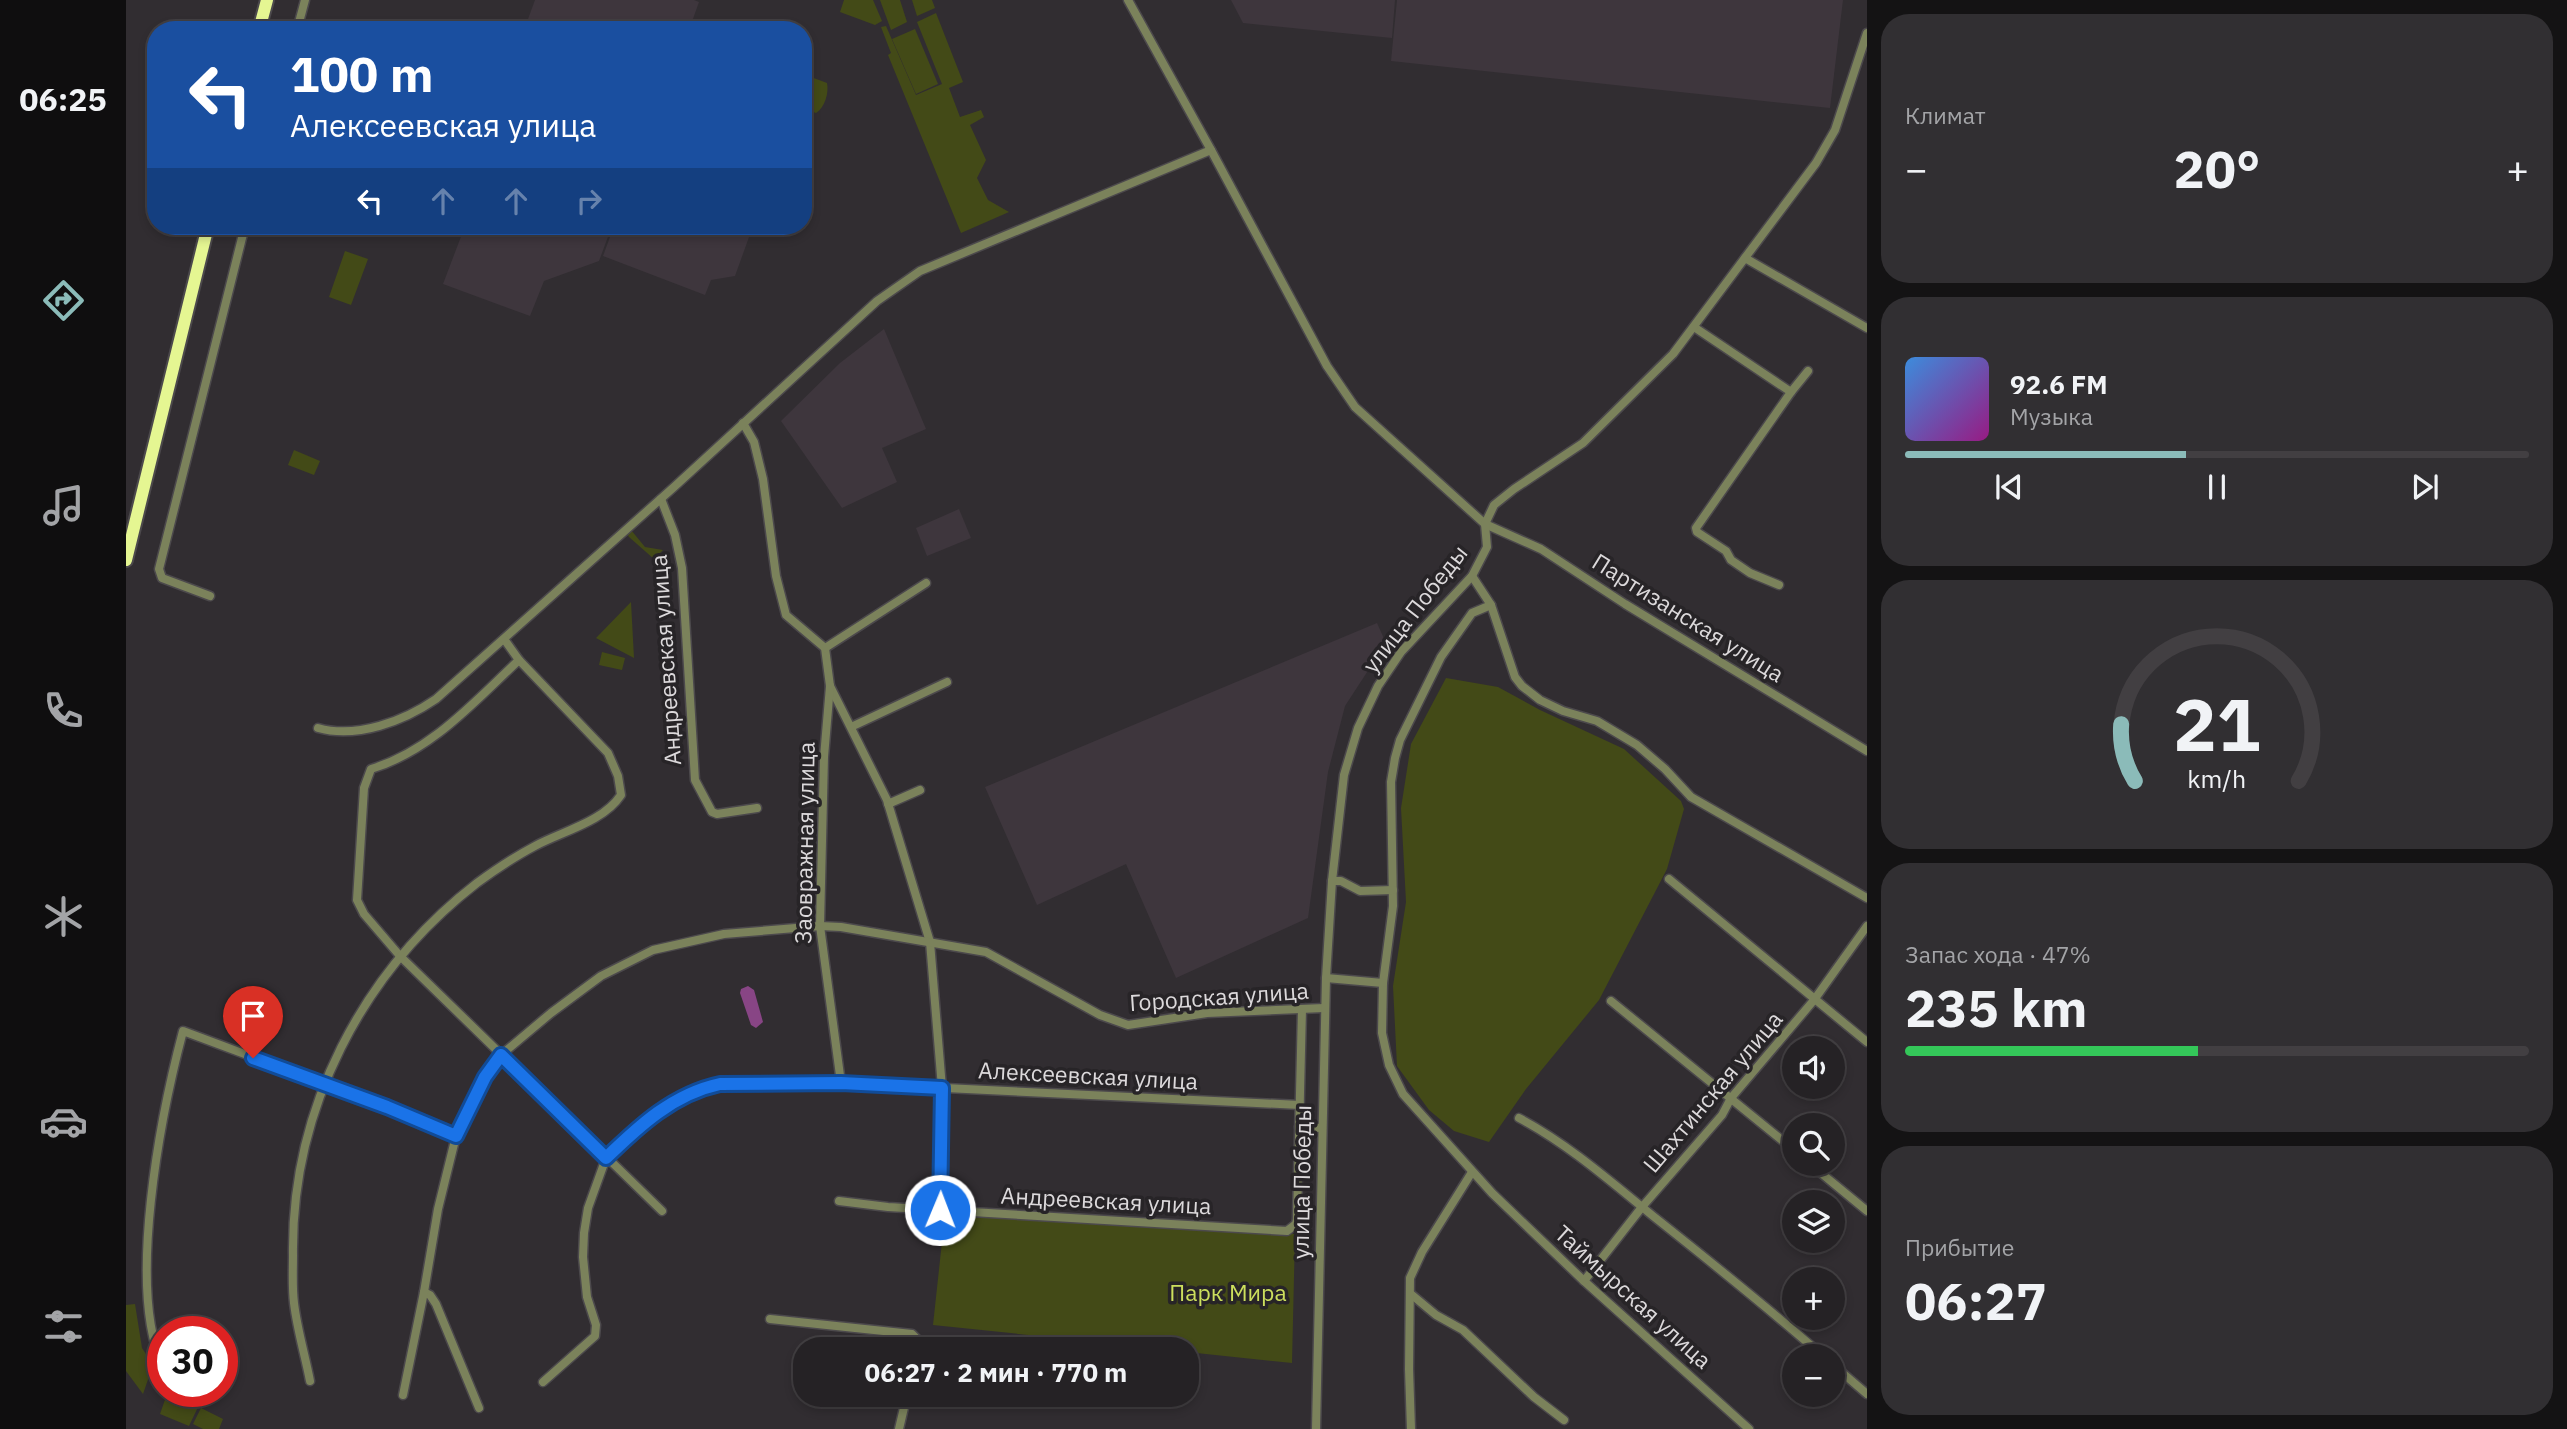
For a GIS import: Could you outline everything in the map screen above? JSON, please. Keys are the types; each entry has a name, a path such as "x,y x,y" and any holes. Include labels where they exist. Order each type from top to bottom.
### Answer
{"highway":[{"path":"261,21 267,0"},
{"path":"126,560 206,235"}],"street":[{"path":"299,21 305,0"},
{"name":"Партизанская улица","path":"1128,0 1327,366 1355,407 1485,524 1541,548 1625,604 1867,751"},
{"name":"улица Победы","path":"1316,1429 1324,1008 1332,881 1344,775 1358,728 1378,686 1401,652 1472,576 1487,547 1485,524 1494,505 1583,443 1673,354 1816,163 1835,130 1867,33"},
{"path":"318,729 344,731 374,728 416,711 449,690 661,499 859,315 920,271 1211,150"},
{"path":"210,596 162,578 159,569 243,235"},
{"path":"1745,258 1867,328"},
{"path":"1694,327 1791,392"},
{"path":"1779,585 1763,580 1740,567 1731,560 1726,551 1697,532 1696,528 1808,371"},
{"path":"743,423 754,442 763,479 776,576 786,615 825,648 830,686 889,808 930,942 942,1088 940,1210"},
{"name":"Андреевская улица","path":"661,499 675,535 682,568 695,780 712,812 717,814 757,808"},
{"path":"1472,576 1491,605 1515,677 1530,693 1563,711 1597,721 1620,734 1665,769 1691,797 1867,898"},
{"path":"825,648 926,583"},
{"name":"Таймырская улица","path":"1491,605 1472,613 1441,657 1400,740 1391,782 1393,906 1383,983 1382,1033 1389,1065 1403,1094 1492,1193 1584,1281 1749,1429"},
{"path":"310,1381 294,1303 292,1235 300,1169 323,1084 360,1015 400,956 478,883 533,847 602,814 613,806 621,795 618,776 608,753 519,660 504,639"},
{"path":"519,660 426,743 403,758 371,769 367,776 357,900 363,914 400,956 662,1211"},
{"path":"851,727 947,682"},
{"name":"Заовражная улица","path":"830,686 824,757 820,926 841,1083"},
{"path":"889,808 920,790"},
{"path":"1669,879 1867,1042"},
{"path":"1332,881 1341,881 1360,891 1392,890"},
{"name":"Городская улица","path":"403,1395 438,1209 456,1136 485,1077 501,1055 551,1013 601,976 653,950 724,934 820,926 841,927 986,952 1117,1023 1128,1025 1208,1013 1324,1008"},
{"name":"Шахтинская улица","path":"1584,1281 1642,1207 1722,1115 1731,1098 1814,1000 1867,926"},
{"path":"1326,978 1383,983"},
{"path":"1611,1001 1782,1140"},
{"path":"1303,1009 1299,1127 1322,1128"},
{"path":"147,1327 142,1291 142,1241 153,1150 183,1031 387,1107 456,1136"},
{"name":"Алексеевская улица","path":"543,1382 595,1336 596,1325 587,1297 583,1257 584,1233 588,1208 606,1158 658,1112 702,1088 734,1083 841,1083 1300,1105"},
{"path":"1519,1118 1588,1162 1809,1344"},
{"name":"Андреевская улица","path":"839,1201 888,1208 1287,1231 1296,1224 1297,1219 1299,1127"},
{"path":"1411,1429 1410,1278 1416,1263 1472,1172"},
{"path":"1825,1176 1867,1211"},
{"path":"424,1292 430,1295 436,1304 479,1408"},
{"path":"1412,1295 1469,1335 1534,1397 1564,1420"},
{"path":"770,1319 912,1334 915,1337"},
{"path":"1845,1375 1867,1394"},
{"path":"900,1429 905,1407"}],"shaded area":[{"path":"535,0 699,2 692,21 527,21"},
{"path":"1231,0 1395,0 1392,38 1243,23"},
{"path":"1397,0 1843,0 1830,108 1391,61"},
{"path":"462,235 609,235 599,261 544,281 530,316 443,284"},
{"path":"611,235 750,235 735,276 711,280 705,295 603,256"},
{"path":"884,329 926,429 882,448 897,482 842,508 781,421 840,363"},
{"path":"959,509 971,538 927,556 916,528"},
{"path":"1377,623 1386,643 1345,706 1328,772 1308,918 1176,978 1126,864 1037,905 985,787"},
{"path":"748,986 754,990 763,1022 756,1028 751,1025 740,993 741,989"}],"green space":[{"path":"844,0 873,0 882,21 875,25 840,12"},
{"path":"880,0 900,0 907,22 891,30"},
{"path":"912,0 932,0 935,8 917,16"},
{"path":"936,13 963,82 949,88 960,117 981,110 984,117 970,125 986,160 977,178 988,200 1009,212 961,233 888,55 891,53 881,27 886,26 916,95 942,84 917,22"},
{"path":"915,29 938,84 916,94 892,39"},
{"path":"812,77 827,83 826,100 816,113 812,111"},
{"path":"345,251 368,259 351,305 329,297"},
{"path":"294,450 320,461 314,475 288,465"},
{"path":"631,530 645,547 663,550 654,559 629,537 627,534"},
{"path":"631,602 634,658 596,638"},
{"path":"602,652 625,658 622,670 599,665"},
{"path":"1446,678 1498,687 1624,749 1681,801 1684,809 1667,869 1599,1000 1526,1089 1489,1142 1454,1131 1429,1110 1397,1066 1393,986 1406,902 1401,808 1411,744"},
{"name":"Парк Мира","path":"945,1214 1295,1234 1292,1363 1199,1353 1199,1337 1048,1337 933,1325"},
{"path":"135,1304 142,1348 147,1356 147,1382 143,1394 126,1371 126,1305"},
{"path":"162,1407 198,1407 189,1426 160,1414"},
{"path":"201,1408 223,1419 219,1429 203,1429 193,1424"}],"route":[{"path":"253,1058 387,1107 456,1136 485,1077 501,1055 606,1158 658,1112 683,1096 720,1084 841,1083 942,1088 940,1210"}]}
